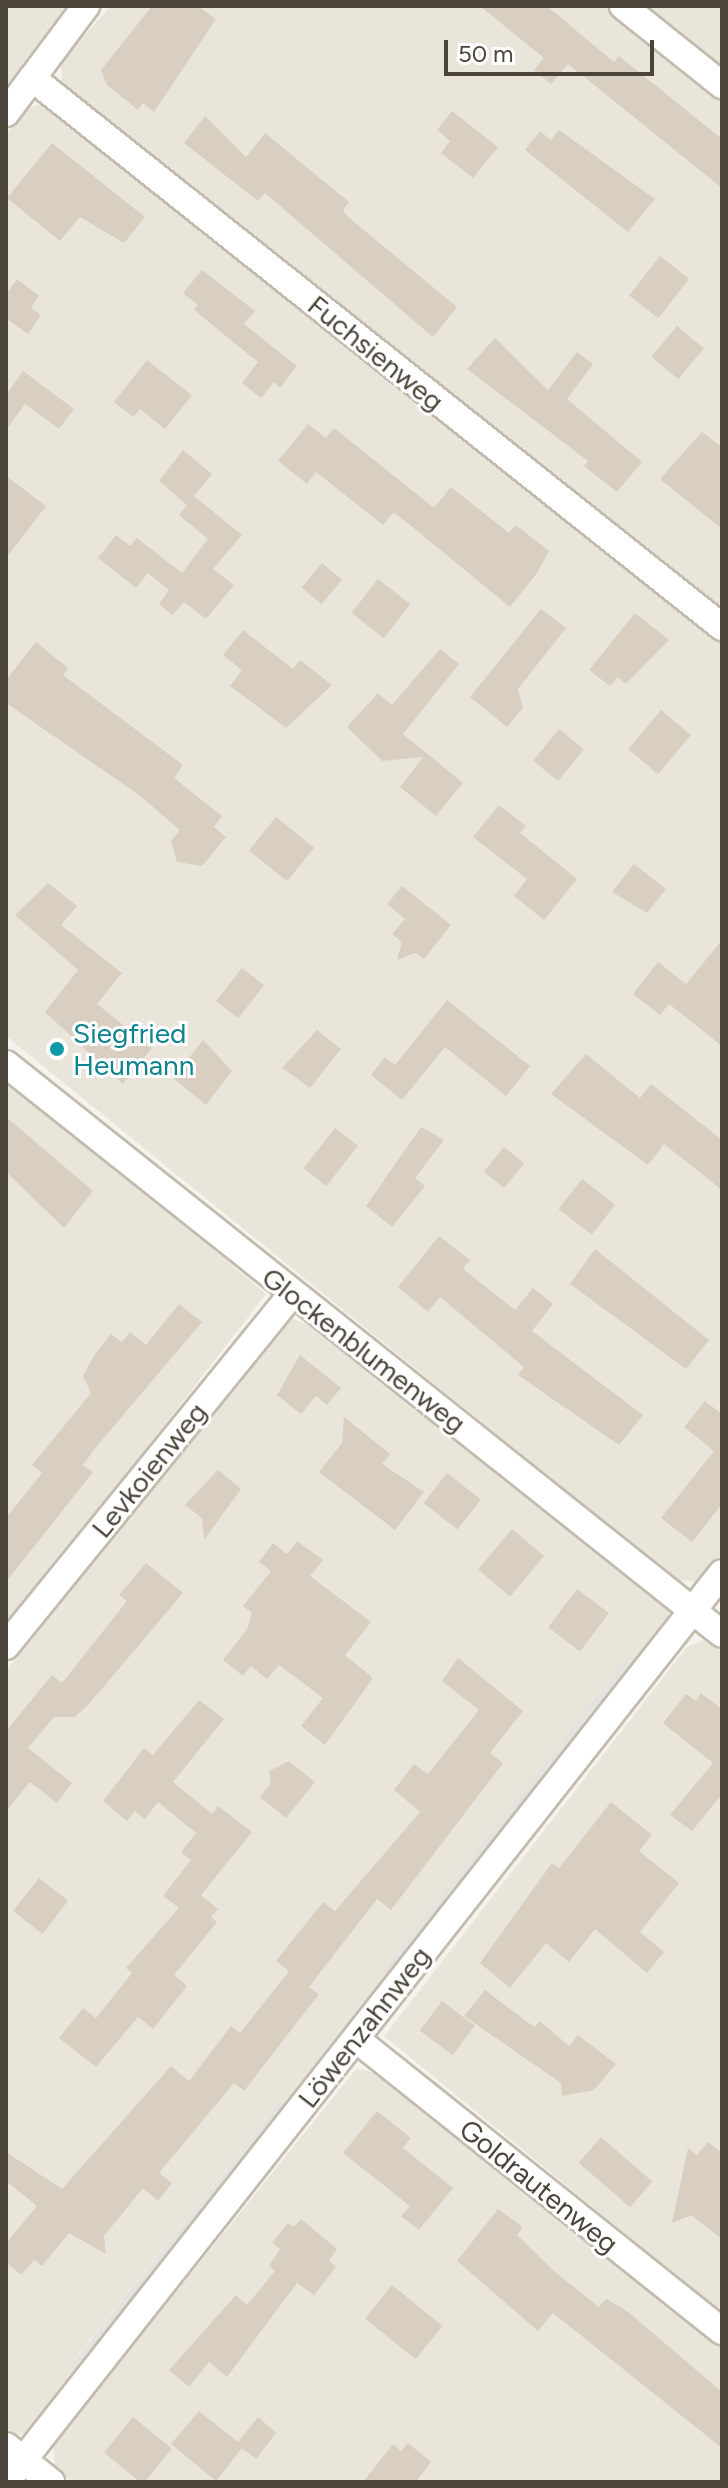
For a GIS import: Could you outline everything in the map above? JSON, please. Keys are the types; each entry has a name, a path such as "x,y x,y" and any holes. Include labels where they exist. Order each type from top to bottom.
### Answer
{"street":[{"path":"6,113 86,6"},
{"path":"623,6 722,85"},
{"name":"Fuchsienweg","path":"32,78 722,627"},
{"name":"Glockenblumenweg","path":"6,1064 722,1634"},
{"name":"Levkoienweg","path":"6,1646 292,1294"},
{"name":"Löwenzahnweg","path":"6,2482 15,2454 356,2039 722,1573"},
{"name":"Goldrautenweg","path":"356,2039 722,2331"},
{"path":"15,2454 51,2482"}],"shaded area":[{"path":"6,6 70,6 6,92"},
{"path":"111,6 603,6 722,101 722,610 62,85 61,61"},
{"path":"642,6 722,6 722,69"},
{"path":"44,103 722,641 722,1555 699,1582 676,1580 6,1036 6,135 25,109"},
{"path":"6,1082 144,1192 156,1193 154,1200 266,1294 6,1630"},
{"path":"291,1318 336,1335 340,1346 665,1605 671,1617 393,1960 394,1972 293,2100 279,2103 74,2360 74,2377 32,2430 18,2435 6,2430 6,1671"},
{"path":"704,1640 722,1650 722,2313 384,2036 687,1647"},
{"path":"624,1663 633,1670 396,1973 387,1966"},
{"path":"357,2068 381,2075 722,2347 722,2482 72,2482 55,2469 53,2444"},
{"path":"293,2100 74,2377 74,2361 279,2103"}],"building":[{"path":"152,6 198,6 216,19 154,112 143,103 138,110 107,85 101,70"},
{"path":"480,6 547,6 614,62 619,56 722,139 722,188 568,64 551,84 534,70 544,58"},
{"path":"452,111 498,147 473,178 441,153 450,141 437,130"},
{"path":"205,116 246,157 265,133 349,202 343,210 348,217 457,307 433,337 265,193 258,201 184,143"},
{"path":"559,130 655,199 628,232 525,150 540,131 551,140"},
{"path":"52,143 145,217 124,243 80,217 60,241 7,198"},
{"path":"660,256 689,279 658,318 629,295"},
{"path":"202,270 255,311 244,324 297,366 280,388 274,382 261,398 242,383 258,362 194,310 198,305 183,293"},
{"path":"17,279 39,296 31,308 41,315 28,334 6,318 6,295"},
{"path":"677,326 704,348 678,379 651,357"},
{"path":"495,338 548,390 577,352 593,364 567,399 642,462 617,492 584,466 588,461 467,369"},
{"path":"147,360 192,395 165,429 140,409 133,417 114,402"},
{"path":"23,371 74,409 59,429 25,404 6,430 6,395"},
{"path":"308,424 326,438 334,428 434,508 451,487 509,533 516,525 549,551 537,573 510,607 394,512 383,525 316,472 307,484 278,461"},
{"path":"702,432 722,447 722,529 660,479"},
{"path":"183,450 212,474 194,496 242,535 213,569 234,585 206,619 184,602 172,615 159,604 169,590 148,573 136,588 98,558 116,535 130,546 137,538 182,573 208,539 179,515 187,505 159,481"},
{"path":"6,476 46,506 6,558"},
{"path":"322,563 342,580 321,604 301,588"},
{"path":"378,579 410,604 384,638 352,613"},
{"path":"541,609 566,628 518,689 523,708 507,727 470,697"},
{"path":"635,613 669,640 626,684 618,677 610,686 589,670"},
{"path":"243,630 293,669 300,660 332,685 286,728 230,686 242,670 223,655"},
{"path":"36,642 68,668 63,675 183,765 174,778 222,816 214,827 226,837 202,866 177,862 171,841 180,830 139,795 6,703 6,680"},
{"path":"440,649 459,664 403,734 463,783 436,816 400,787 423,757 382,761 347,727 378,693 392,705"},
{"path":"661,710 691,735 658,774 628,749"},
{"path":"559,729 584,749 558,781 533,761"},
{"path":"499,805 526,826 520,833 577,879 544,920 514,896 527,879 473,837"},
{"path":"276,817 314,848 287,881 249,850"},
{"path":"634,864 666,889 647,913 612,892"},
{"path":"48,883 77,906 61,925 122,973 97,1004 152,1048 123,1084 45,1012 78,970 15,915"},
{"path":"402,886 451,925 424,959 415,953 397,960 402,942 392,934 405,919 387,904"},
{"path":"722,940 722,1046 669,1004 660,1015 633,994 658,962 686,984"},
{"path":"242,968 264,985 238,1018 216,1001"},
{"path":"447,1000 530,1066 506,1096 445,1047 402,1100 371,1075 385,1057 395,1065"},
{"path":"317,1030 341,1049 310,1088 282,1068"},
{"path":"203,1040 232,1071 206,1105 173,1078"},
{"path":"586,1054 640,1098 651,1084 722,1140 722,1190 664,1144 648,1165 551,1094"},
{"path":"6,1117 93,1191 64,1228 6,1172"},
{"path":"421,1127 444,1140 415,1178 425,1186 392,1227 366,1206"},
{"path":"335,1128 358,1146 326,1186 304,1168"},
{"path":"504,1147 524,1163 504,1188 484,1172"},
{"path":"582,1179 615,1205 592,1235 559,1209"},
{"path":"439,1236 470,1260 463,1269 515,1310 533,1288 553,1304 532,1331 643,1415 619,1445 518,1375 524,1367 440,1297 428,1312 398,1287"},
{"path":"595,1249 709,1340 686,1369 570,1284"},
{"path":"179,1304 202,1322 97,1446 83,1465 93,1472 6,1582 6,1518 42,1473 32,1465 91,1393 83,1376 95,1354 111,1334 122,1342 130,1332 146,1345"},
{"path":"300,1355 341,1388 327,1405 316,1396 301,1414 277,1395"},
{"path":"705,1401 722,1414 722,1504 692,1542 661,1518 714,1451 684,1427"},
{"path":"344,1417 390,1454 382,1464 424,1492 395,1530 319,1472 342,1443"},
{"path":"218,1470 241,1489 204,1540 202,1518 185,1505"},
{"path":"447,1473 481,1499 457,1529 424,1503"},
{"path":"512,1529 544,1556 510,1597 478,1570"},
{"path":"297,1541 323,1560 310,1576 371,1622 345,1655 373,1678 325,1745 301,1726 323,1698 279,1665 267,1679 251,1666 243,1676 223,1660 247,1629 252,1613 243,1606 271,1571 259,1562 273,1543 287,1554"},
{"path":"146,1563 183,1593 89,1704 75,1717 54,1717 28,1748 72,1783 57,1803 30,1782 6,1811 6,1731 52,1675 62,1683 127,1601 119,1595"},
{"path":"577,1589 609,1613 580,1651 548,1627"},
{"path":"458,1658 523,1711 490,1753 503,1763 391,1910 377,1899 309,1987 319,1994 244,2091 234,2083 159,2173 172,2183 158,2201 143,2188 104,2236 106,2254 69,2233 42,2266 34,2260 21,2275 6,2262 6,2243 37,2206 6,2181 6,2152 62,2189 171,2066 189,2081 231,2026 240,2033 289,1971 276,1961 323,1902 335,1911 420,1812 394,1790 414,1764 428,1774 479,1710 442,1681"},
{"path":"701,1693 722,1709 722,1794 692,1831 670,1815 713,1763 663,1723 686,1694 696,1701"},
{"path":"199,1700 224,1719 173,1782 212,1814 218,1806 252,1832 201,1895 218,1909 211,1917 217,1922 174,1975 187,1986 153,2029 138,2017 96,2067 59,2038 83,2008 96,2018 132,1973 126,1968 179,1908 163,1896 191,1860 181,1852 196,1833 158,1802 145,1819 135,1811 127,1821 103,1801 144,1748 153,1755"},
{"path":"289,1761 315,1782 286,1818 260,1797 271,1783 269,1771"},
{"path":"611,1802 652,1835 639,1851 679,1883 640,1932 664,1952 647,1973 595,1929 569,1962 546,1943 510,1988 480,1963 552,1863 559,1868"},
{"path":"39,1878 68,1901 42,1934 13,1911"},
{"path":"485,1990 534,2027 540,2021 569,2046 578,2035 616,2064 594,2090 562,2096 561,2083 464,2016"},
{"path":"442,2001 475,2026 452,2055 420,2031"},
{"path":"377,2111 411,2138 403,2148 453,2188 419,2230 401,2216 410,2206 343,2153"},
{"path":"601,2137 652,2182 630,2207 579,2163"},
{"path":"708,2142 722,2153 722,2239 691,2215 672,2223 688,2148 697,2155"},
{"path":"498,2209 523,2227 517,2235 555,2272 599,2307 606,2299 627,2311 722,2392 722,2448 553,2313 538,2331 457,2261"},
{"path":"301,2219 337,2249 329,2261 336,2267 314,2295 297,2283 227,2377 209,2362 189,2387 169,2370 236,2295 247,2305 275,2271 269,2266 280,2249 272,2243 288,2223 294,2227"},
{"path":"392,2285 443,2326 415,2359 365,2318"},
{"path":"199,2411 238,2442 258,2417 276,2433 256,2459 242,2448 216,2481 171,2444"},
{"path":"133,2417 172,2448 145,2482 140,2482 104,2453"},
{"path":"408,2443 431,2462 416,2482 363,2482 393,2444 401,2451"}],"place":[{"name":"Siegfried Heumann","path":"57,1049"}]}
